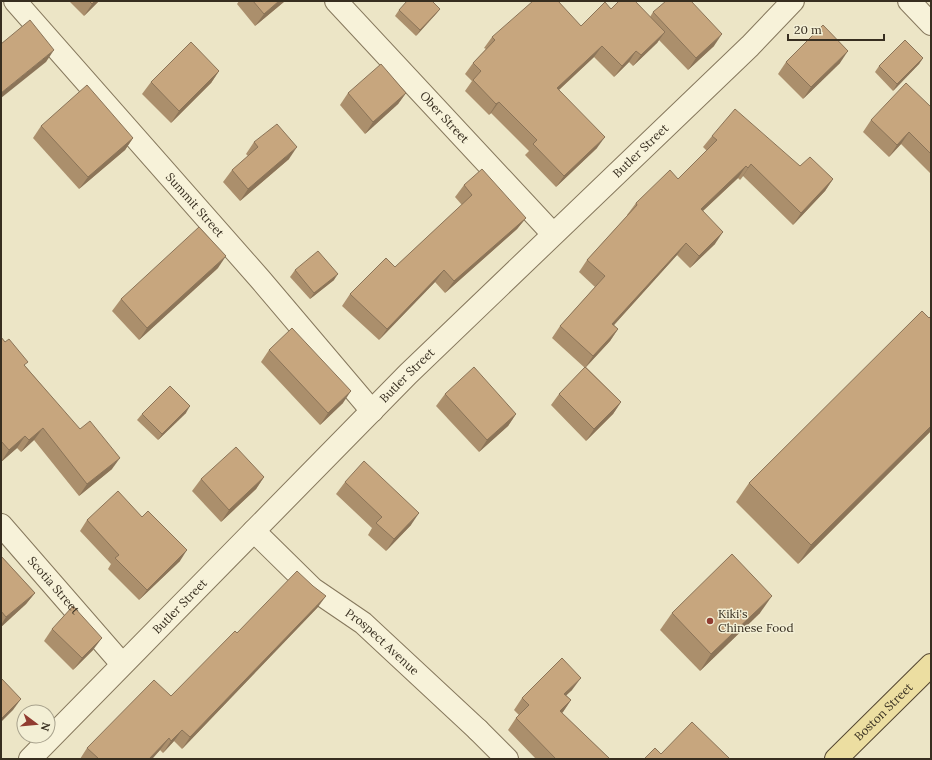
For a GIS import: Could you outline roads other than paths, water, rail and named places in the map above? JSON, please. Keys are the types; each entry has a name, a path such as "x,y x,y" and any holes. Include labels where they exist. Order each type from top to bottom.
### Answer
{"main road":[{"name":"Boston Street","path":"836,759 931,665"}],"street":[{"name":"Summit Street","path":"15,1 260,279 372,411"},
{"name":"Ober Street","path":"336,1 553,234"},
{"name":"Butler Street","path":"30,759 372,411 553,234 750,46 793,1"},
{"path":"909,1 931,24"},
{"name":"Scotia Street","path":"1,525 122,664"},
{"name":"Prospect Avenue","path":"254,531 313,589 363,623 507,759"}],"place":[{"name":"Kiki's Chinese Food","path":"710,621"}]}
